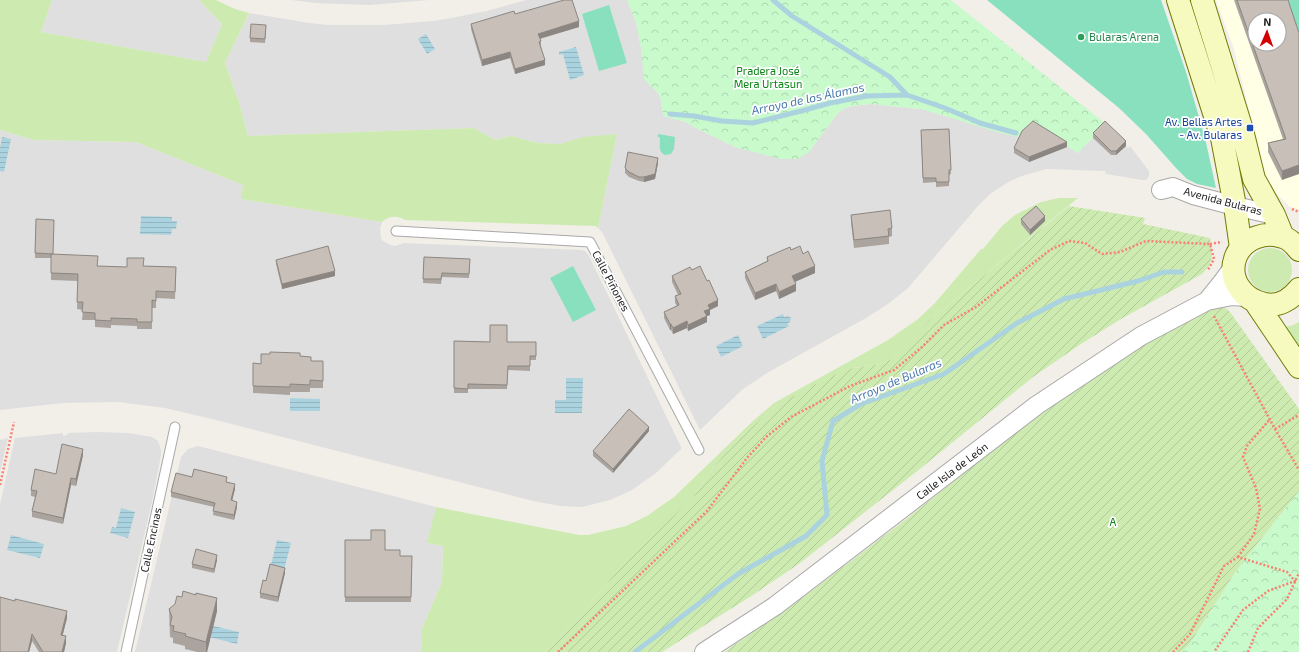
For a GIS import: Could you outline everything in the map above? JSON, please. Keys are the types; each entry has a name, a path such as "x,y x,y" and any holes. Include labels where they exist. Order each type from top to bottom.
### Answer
{"street":[{"path":"1178,0 1222,138 1236,214 1238,257 1235,277 1239,288 1251,300 1299,367"},
{"path":"1202,0 1242,130 1254,179 1274,215 1291,240"},
{"name":"Avenida Bularas","path":"1236,214 1274,215"},
{"path":"1238,257 1250,240 1260,235 1272,234 1291,240"},
{"name":"Calle Isla de León","path":"1207,301 1223,281 1238,257"},
{"path":"1251,300 1269,305 1282,303 1294,296 1299,289"},
{"name":"Calle Isla de León","path":"704,652 775,606 1037,405 1140,336 1207,301 1232,296 1251,300"}],"lane":[{"name":"Calle Piñones","path":"396,231 590,242 699,450"},
{"name":"Calle Encinas","path":"126,652 175,427"}],"path":[{"path":"558,652 707,511 747,458 771,433 791,417 850,386 894,370 922,347 944,325 976,307 1050,250 1069,241 1085,243 1102,254 1120,252 1146,241 1210,244 1214,259 1207,271"},
{"path":"1207,301 1275,429 1299,470"},
{"path":"1275,429 1299,414"},
{"path":"1173,652 1190,634 1224,566 1238,557 1254,534 1260,508 1256,488 1243,457 1247,446 1270,419"},
{"path":"0,485 14,422"},
{"path":"1238,557 1287,572 1295,581"},
{"path":"1248,652 1258,628 1287,599 1299,573"},
{"path":"1214,652 1243,610 1268,591 1295,581"}],"shaded area":[{"path":"52,0 199,0 222,24 206,62 41,32"},
{"path":"291,0 429,0 370,5 316,3"},
{"path":"526,0 627,0 636,22 646,81 658,93 661,100 663,116 686,122 735,147 808,153 837,114 843,109 852,106 870,104 921,109 1033,125 1078,153 1105,125 1128,148 1130,146 1149,171 1149,176 1146,180 1142,180 1106,174 1105,171 1046,169 1010,181 990,194 978,206 908,288 888,304 866,318 767,373 743,389 700,430 602,232 598,228 617,134 560,144 538,143 511,136 495,140 474,128 248,136 239,102 225,63 249,13 329,25 383,25 434,21 487,11"},
{"path":"1216,0 1299,0 1299,209 1290,207 1268,185 1233,46"},
{"path":"0,130 34,140 136,142 243,185 242,199 382,222 380,229 381,238 383,241 395,246 404,243 585,251 588,254 608,295 681,449 656,473 632,490 610,500 582,507 560,506 533,501 165,408 118,402 63,403 0,410"},
{"path":"63,433 63,436 67,435 68,433 128,433 152,437 158,441 161,450 152,502 117,652 0,652 0,504 15,438"},
{"path":"8,438 0,472 0,440"},
{"path":"198,446 436,507 428,543 443,546 442,582 421,631 422,652 135,652 181,457 188,449"}],"green space":[{"path":"0,0 52,0 41,32 206,62 222,24 199,0 216,0 235,9 249,13 225,63 239,102 248,136 474,128 495,140 511,136 538,143 560,144 583,137 617,134 598,228 595,226 405,220 396,217 387,218 382,222 241,199 243,185 136,142 34,140 0,130"},
{"name":"Pradera José Mera Urtasun","path":"627,0 951,0 1106,124 1078,153 1033,126 1019,137 921,109 870,104 852,106 843,109 837,114 808,153 797,159 780,159 735,147 686,122 663,116 661,100 658,93 644,79 641,48 636,22"},
{"path":"987,0 1161,0 1186,72 1205,138 1216,188 1197,184 1187,179 1146,134 1119,108"},
{"path":"1285,0 1299,0 1299,33"},
{"path":"609,5 627,63 599,71 582,14"},
{"path":"659,134 675,137 674,149 671,154 665,155 661,152 660,138 657,136"},
{"path":"1059,198 1078,198 930,320 892,359 880,364 853,368 776,406 742,436 716,464 692,499 627,559 590,604 548,649 543,652 422,652 421,631 442,582 443,546 427,543 436,507 579,535 588,535 626,526 647,516 674,497 753,421 774,403 888,340 918,319 935,303 1002,226 1015,215 1041,202"},
{"path":"1069,206 1145,218 1143,224 1210,238 1212,253 1211,261 1202,274 1121,319 1033,377 916,472 800,563 753,595 662,652 543,652 548,649 590,604 627,559 692,499 716,464 742,436 776,406 829,377 853,368 880,364 892,359 930,320"},
{"path":"1266,248 1274,248 1286,254 1292,266 1292,274 1286,286 1274,292 1266,292 1254,286 1248,274 1248,266 1254,254"},
{"path":"573,266 596,310 573,322 550,278"},
{"name":"A","path":"1223,306 1230,312 1299,409 1299,491 1236,571 1189,645 1181,652 724,652 794,604 905,520 1073,389 1111,363 1210,307"},
{"path":"1299,322 1299,355 1282,328"},
{"path":"1299,491 1299,652 1181,652 1189,645 1236,571"}],"water":[{"path":"426,34 435,49 427,54 418,39"},
{"path":"576,47 584,75 570,80 563,54 559,55 559,52"},
{"path":"2,137 11,139 4,172 0,171 0,148"},
{"path":"141,216 172,217 172,221 177,221 176,229 172,229 171,235 140,234"},
{"path":"783,314 784,317 788,316 791,318 790,322 787,324 789,326 763,339 757,326"},
{"path":"738,335 743,346 721,357 716,346"},
{"path":"566,378 583,378 582,413 555,413 555,400 566,400"},
{"path":"290,398 320,399 320,411 290,411"},
{"path":"121,508 135,512 128,538 110,533 112,527 116,528"},
{"path":"11,535 44,544 40,558 7,550"},
{"path":"277,540 291,543 284,570 270,569"},
{"path":"205,624 239,632 237,644 201,635"}],"building":[{"path":"564,0 572,0 579,21 538,34 545,60 515,69 510,52 482,60 471,24 514,11 515,14"},
{"path":"1237,0 1288,0 1299,33 1299,165 1282,171 1268,143 1286,139 1255,52 1287,52 1287,12 1247,12 1247,28"},
{"path":"251,24 266,25 265,39 250,38"},
{"path":"1033,121 1067,142 1029,157 1014,148 1022,131"},
{"path":"1105,121 1126,141 1116,151 1111,151 1093,133"},
{"path":"949,129 951,170 949,170 949,182 936,182 936,178 923,178 921,130"},
{"path":"628,152 658,158 655,174 639,177 629,172 625,168"},
{"path":"1036,206 1045,216 1030,230 1021,219"},
{"path":"890,210 892,228 888,229 889,236 854,240 851,215"},
{"path":"36,219 54,220 53,254 35,253"},
{"path":"328,246 335,271 282,284 276,260"},
{"path":"800,246 803,254 808,251 815,266 792,276 796,284 779,292 776,284 755,293 745,272 768,261 767,257 790,247 791,250"},
{"path":"51,254 98,256 97,266 127,267 127,258 144,258 143,266 176,267 175,292 156,291 156,301 152,300 152,322 137,322 137,319 111,318 111,321 95,320 95,313 82,312 83,302 77,302 78,274 51,273"},
{"path":"424,257 470,259 469,274 442,273 441,279 423,279"},
{"path":"700,266 707,281 709,280 718,300 708,305 710,309 704,311 707,316 688,325 687,321 673,328 664,312 679,305 675,296 681,294 672,276 690,267 692,270"},
{"path":"490,325 507,325 507,342 536,342 536,356 530,356 530,366 508,366 507,385 468,384 468,389 454,388 454,341 490,342"},
{"path":"270,352 300,353 300,356 311,357 311,361 323,361 323,381 310,380 310,385 290,384 290,387 253,386 253,363 261,364 261,354 270,354"},
{"path":"629,409 649,427 613,469 593,451"},
{"path":"62,444 83,449 76,479 71,478 63,518 32,511 37,491 31,490 35,469 56,474"},
{"path":"194,469 227,477 226,482 235,484 231,500 237,502 234,515 213,511 215,503 171,492 176,473 192,477"},
{"path":"371,530 385,530 385,550 400,550 400,556 412,556 411,597 345,597 345,540 371,540"},
{"path":"196,549 217,555 214,569 192,564"},
{"path":"270,564 285,568 278,597 260,593 263,580 266,581"},
{"path":"183,591 196,595 196,593 217,598 206,642 185,636 186,634 173,631 174,626 170,625 172,617 169,609 175,604 177,596 182,597"},
{"path":"0,597 67,611 61,635 66,636 62,652 43,652 32,634 28,652 0,652"}],"waterway":[{"path":"773,0 792,16 890,77 907,95"},
{"name":"Arroyo de los Álamos","path":"670,114 694,116 722,121 753,123 830,103 867,96 907,95 945,108 980,123 1016,133"},
{"name":"Arroyo de Bularas","path":"635,652 738,574 806,536 827,515 822,461 833,421 861,404 944,374 1017,323 1064,299 1138,281 1164,272 1182,272"}],"place":[{"name":"Bularas Arena","path":"1081,37"},
{"name":"Av. Bellas Artes - Av. Bularas","path":"1250,128"}]}
